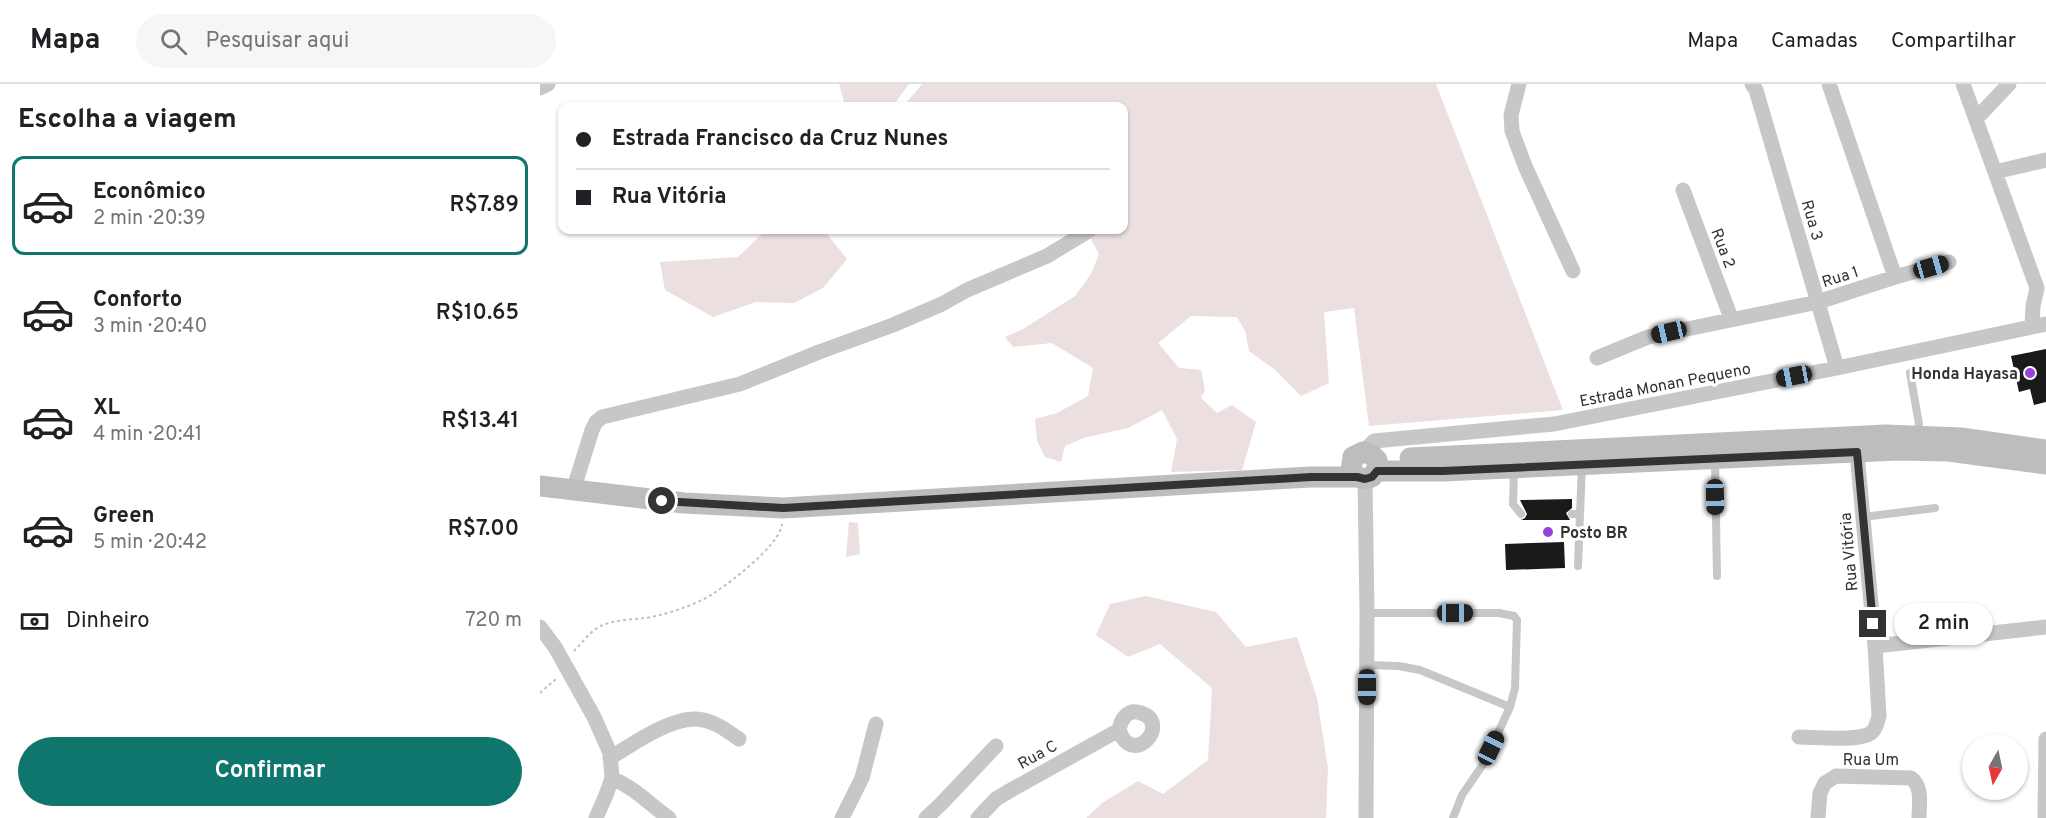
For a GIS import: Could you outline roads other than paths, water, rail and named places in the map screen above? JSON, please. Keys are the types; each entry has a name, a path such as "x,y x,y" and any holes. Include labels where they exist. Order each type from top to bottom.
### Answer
{"main road":[{"path":"540,486 684,503 783,508 1311,477 1365,467 1856,444 1917,435 2004,442 2046,450"},
{"path":"1856,444 1899,450 1948,451 2046,464"}],"street":[{"path":"540,88 548,84"},
{"path":"1519,84 1511,115 1512,131 1521,157 1573,271"},
{"name":"Rua 3","path":"1752,84 1756,90 1837,368"},
{"path":"1828,84 1895,278"},
{"path":"1963,84 2041,289 2033,306 2039,325"},
{"path":"1976,119 2009,84"},
{"path":"1995,172 2046,160"},
{"name":"Rua 2","path":"1683,190 1731,318"},
{"path":"573,491 592,430 602,417 678,400 766,375 942,304 968,290 1047,256 1083,234"},
{"name":"Rua 1","path":"1598,358 1648,337 1731,318 1818,302 1949,262"},
{"name":"Estrada Monan Pequeno","path":"1365,467 1374,441 1382,439 1554,424 2039,325"},
{"name":"Rua Vitória","path":"1799,737 1857,737 1869,734 1876,727 1879,716 1875,646 1856,444"},
{"path":"1365,467 1366,818"},
{"path":"540,627 565,665 594,717 610,758 612,778 596,818"},
{"path":"1875,646 2046,627"},
{"path":"610,758 652,734 681,721 697,719 716,724 739,739"},
{"path":"843,818 861,778 876,724"},
{"name":"Rua C","path":"978,818 996,799 1119,730"},
{"path":"2045,818 2046,739"},
{"path":"926,818 996,746"},
{"name":"Rua Um","path":"1818,818 1820,794 1825,783 1836,776 1911,778 1917,782 1920,790 1919,818"},
{"path":"612,778 638,792 669,818"}],"lane":[{"path":"1910,373 1920,424 1917,435"},
{"path":"1714,451 1717,576"},
{"path":"1578,566 1576,514 1582,457"},
{"path":"1514,460 1514,504 1521,514"},
{"path":"1863,517 1935,508"},
{"path":"1367,613 1499,613 1514,616 1518,627 1515,688 1510,707 1484,763 1462,795 1453,818"},
{"path":"1367,665 1399,666 1420,670 1510,707"}],"place":[{"name":"Honda Hayasa","path":"2030,373"},
{"name":"Posto BR","path":"1548,532"}]}
